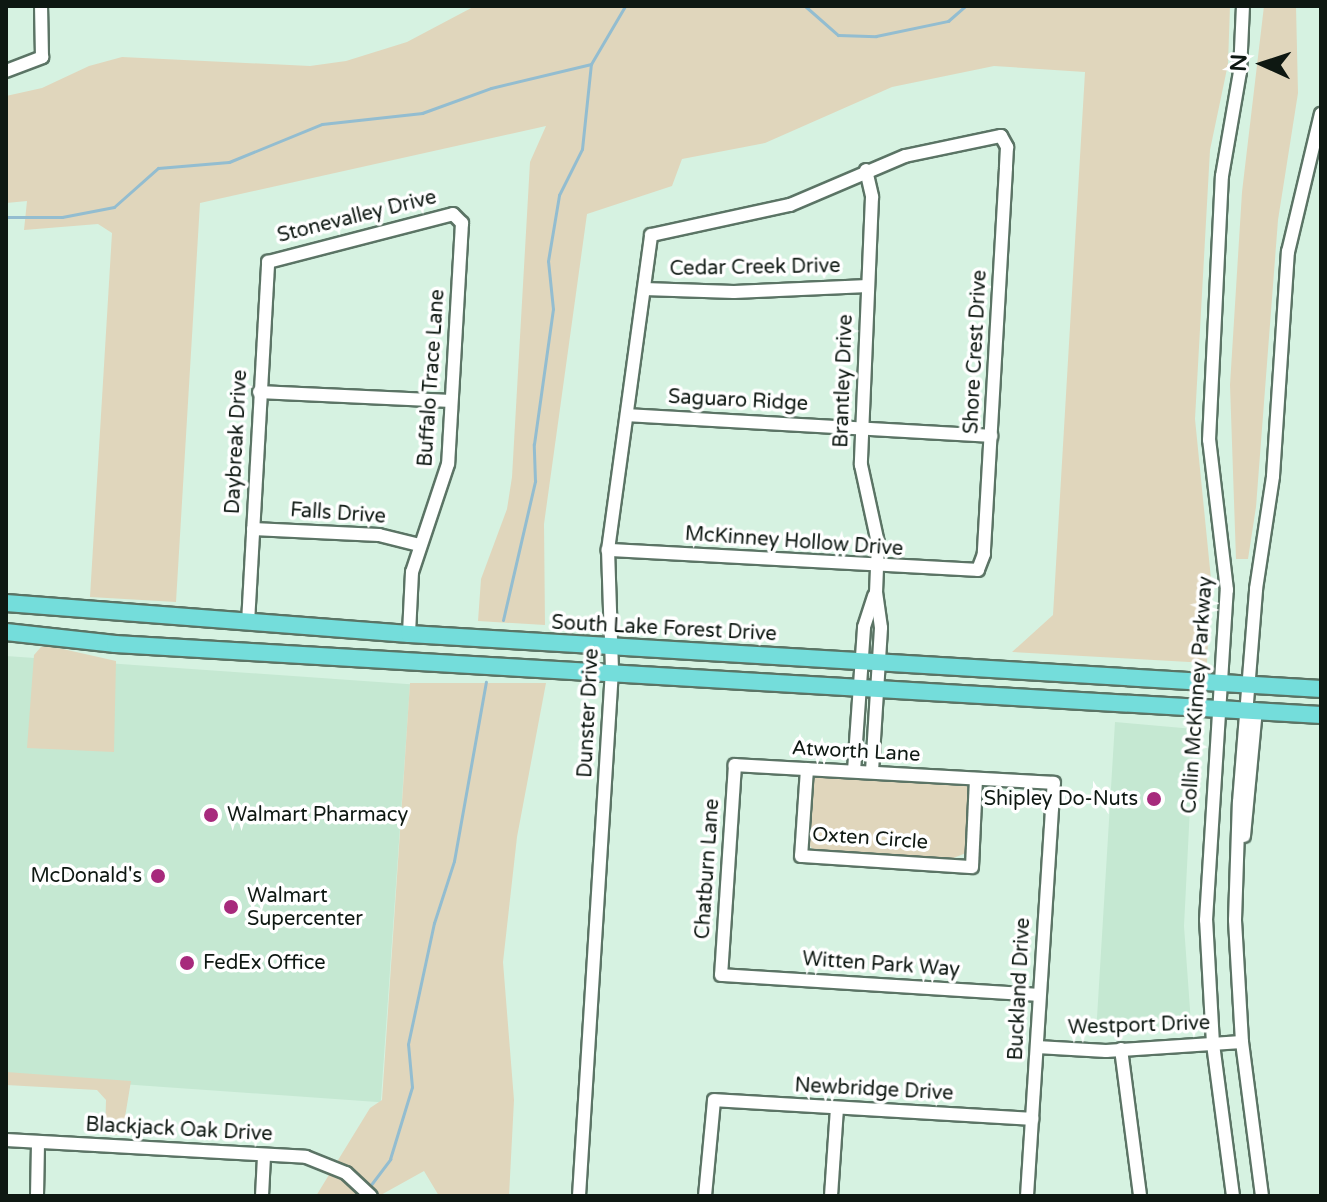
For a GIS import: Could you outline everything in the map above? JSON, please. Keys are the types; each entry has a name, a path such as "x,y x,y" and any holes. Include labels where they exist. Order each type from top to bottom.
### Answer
{"main road":[{"name":"South Lake Forest Drive","path":"6,603 134,616 409,634 1321,689"},
{"path":"132,645 134,616"},
{"path":"6,632 132,645 612,670 1321,715"},
{"path":"407,659 409,634"}],"street":[{"path":"6,71 42,57 41,6"},
{"name":"Collin McKinney Parkway","path":"1233,1196 1213,1044 1206,920 1218,683 1227,590 1211,477 1210,395 1222,176 1240,72 1243,6"},
{"path":"1262,1196 1242,1042 1237,870 1251,710 1249,685 1259,559 1273,476 1288,252 1321,114"},
{"name":"Shore Crest Drive","path":"866,170 905,156 1001,136 1007,147 984,554 978,570"},
{"name":"Dunster Drive","path":"579,1196 612,670 608,550 651,235 790,205 866,170"},
{"name":"Brantley Drive","path":"866,170 872,197 860,428 861,465 878,543 876,592 879,662 872,772"},
{"name":"Stonevalley Drive","path":"268,262 458,215"},
{"name":"Buffalo Trace Lane","path":"409,634 412,572 419,545 445,485 462,223 458,215"},
{"name":"Daybreak Drive","path":"248,623 268,262"},
{"name":"Cedar Creek Drive","path":"644,289 734,292 868,286"},
{"path":"259,392 451,401"},
{"name":"Saguaro Ridge","path":"627,415 991,436"},
{"name":"Falls Drive","path":"253,529 379,535 419,545"},
{"name":"McKinney Hollow Drive","path":"608,550 876,567 978,570"},
{"name":"Brantley Drive","path":"854,771 860,660 876,592"},
{"name":"Atworth Lane","path":"735,765 1054,783"},
{"name":"Chatburn Lane","path":"721,975 735,765"},
{"name":"Oxten Circle","path":"807,769 801,856 972,867 976,779"},
{"name":"Buckland Drive","path":"1027,1196 1054,783"},
{"name":"Witten Park Way","path":"721,975 1038,995"},
{"name":"Westport Drive","path":"1037,1047 1121,1049 1242,1042"},
{"path":"1121,1049 1140,1196"},
{"name":"Newbridge Drive","path":"705,1196 714,1100 1032,1119"},
{"path":"831,1196 837,1108"},
{"name":"Blackjack Oak Drive","path":"6,1140 306,1157 346,1173 371,1196"},
{"path":"37,1196 38,1142"},
{"path":"262,1196 264,1156"}],"shaded area":[{"path":"475,6 1230,6 1228,64 1210,150 1195,419 1211,579 1207,663 1012,652 1053,615 1085,72 994,66 892,87 765,143 682,159 672,186 587,214 544,524 545,625 478,621 481,579 507,509 512,477 530,162 546,126 200,203 176,602 90,597 112,233 98,224 24,230 27,201 6,203 6,96 42,88 89,66 122,57 310,66 346,61 407,42"},
{"path":"1264,6 1296,6 1298,93 1278,220 1256,507 1248,559 1236,559 1230,385 1242,192"},
{"path":"41,647 116,661 114,752 27,748 34,655"},
{"path":"6,656 410,684 381,1102 6,1076"},
{"path":"410,683 546,683 517,837 503,962 514,1100 509,1196 439,1196 424,1171 379,1196 316,1196 370,1108 382,1100"},
{"path":"1115,722 1194,729 1184,926 1191,1023 1096,1034"},
{"path":"818,774 964,782 970,786 966,853 951,859 813,850 808,843 811,780"},
{"path":"6,1072 131,1081 122,1135 105,1135 106,1100 97,1090 6,1085"}],"waterway":[{"path":"503,620 535,481 534,444 553,309 548,261 559,195 582,149 591,64 625,6"},
{"path":"805,6 838,35 876,36 948,21 965,6"},
{"path":"6,217 62,217 114,207 158,168 229,162 322,124 422,113 491,88 591,64"},
{"path":"367,1190 390,1159 412,1087 408,1044 434,923 454,861 486,682"}],"place":[{"name":"Shipley Do-Nuts","path":"1154,799"},
{"name":"Walmart Pharmacy","path":"211,815"},
{"name":"McDonald's","path":"158,876"},
{"name":"Walmart Supercenter","path":"231,907"},
{"name":"FedEx Office","path":"187,963"}]}
